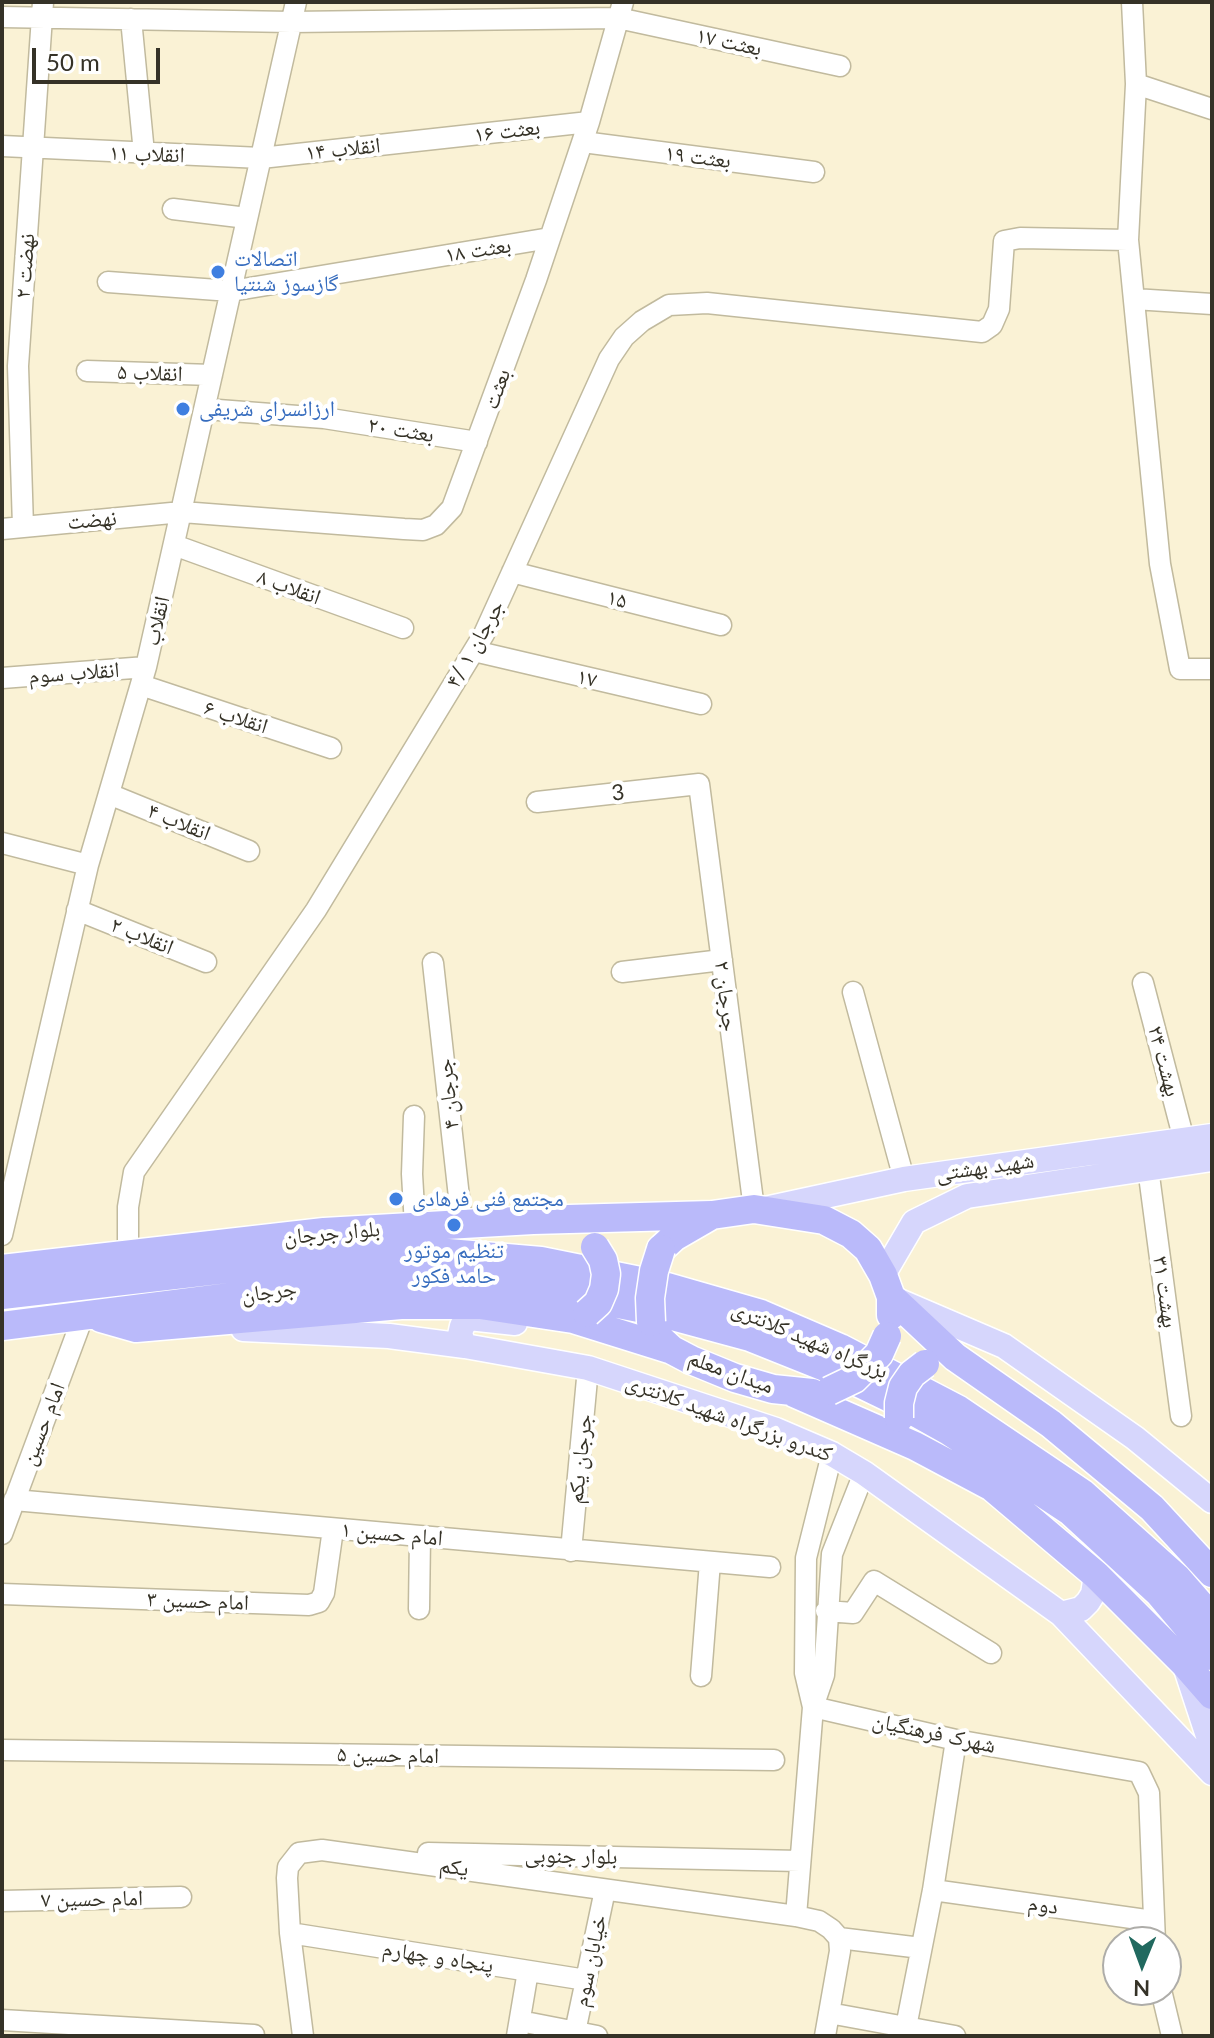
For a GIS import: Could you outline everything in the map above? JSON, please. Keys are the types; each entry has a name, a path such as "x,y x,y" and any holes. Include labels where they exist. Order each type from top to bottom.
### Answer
{"highway":[{"path":"84,1314 136,1328 401,1305 480,1305 580,1316 660,1339 650,1298 661,1249 674,1237 712,1215 757,1209 824,1220 851,1234 868,1249 887,1286 955,1357 1051,1424 1152,1508 1212,1573"},
{"name":"بلوار جرجان","path":"2,1269 324,1232 533,1220 712,1215"},
{"path":"533,1220 570,1231 595,1247 603,1260 606,1274 604,1289 598,1303 580,1316"},
{"name":"بزرگراه شهید کلانتری","path":"330,1257 448,1253 541,1261 660,1285 761,1314 900,1378 959,1410 1028,1456 1082,1493 1133,1536 1177,1578 1212,1618"},
{"name":"جرجان","path":"2,1295 330,1257"},
{"name":"جرجان","path":"2,1326 332,1284 432,1280 537,1288"},
{"name":"میدان معلم","path":"660,1339 735,1378 794,1393 829,1391 854,1379 879,1354 887,1336 887,1286"},
{"name":"بزرگراه شهید کلانتری","path":"537,1288 654,1311 750,1337 830,1369 890,1398 949,1431 1070,1511 1159,1593 1212,1656"},
{"path":"915,1446 899,1418 903,1387 912,1374 925,1364 939,1358 955,1357"},
{"path":"794,1393 915,1446 992,1487 1096,1575 1212,1695"}],"main road":[{"name":"شهید بهشتی","path":"757,1209 904,1179 1212,1136"},
{"name":"شهید بهشتی","path":"887,1286 914,1222 967,1196 1212,1159"},
{"path":"887,1286 1004,1346 1135,1438 1212,1501"},
{"path":"465,1346 460,1335 462,1326 469,1318 534,1325 601,1339 660,1339"},
{"name":"کندرو بزرگراه شهید کلانتری","path":"182,1326 389,1336 588,1368 776,1430 832,1454 864,1473 1061,1614 1212,1773"},
{"path":"1061,1614 1081,1609 1088,1602 1093,1594 1096,1575"},
{"path":"1184,1663 1212,1748"}],"street":[{"path":"1132,2 1136,84 1128,240 1160,564 1180,669 1212,669"},
{"name":"۱۷ بعثت","path":"2,17 42,10 131,19 293,12 621,10 840,66"},
{"name":"۲ نهضت","path":"23,527 18,366 42,10"},
{"name":"بعثت","path":"182,512 423,530 436,525 452,508 586,132 621,10"},
{"name":"انقلاب","path":"2,1235 88,865 144,676 293,12"},
{"path":"131,19 144,153"},
{"path":"1136,84 1212,109"},
{"name":"۱۶ بعثت","path":"425,141 586,132"},
{"name":"بعثت ۱۹","path":"586,132 814,172"},
{"name":"۱۴ انقلاب","path":"261,158 425,141"},
{"name":"۱۱ انقلاب","path":"2,146 261,158"},
{"path":"173,209 247,218"},
{"name":"۱۸ بعثت","path":"108,282 231,291 550,238"},
{"name":"جرجان ۱ /۴","path":"128,1255 128,1207 134,1172 316,910 474,651 609,359 624,337 669,305 707,303 982,332 992,325 999,309 1004,241 1020,238 1128,240"},
{"path":"1134,299 1212,304"},
{"name":"۵ انقلاب","path":"87,371 212,375"},
{"name":"۲۰ بعثت","path":"205,409 324,418 477,442"},
{"name":"نهضت","path":"2,529 182,512"},
{"name":"۸ انقلاب","path":"174,545 403,628"},
{"name":"۱۵","path":"512,572 721,625"},
{"name":"۱۷","path":"474,651 701,704"},
{"name":"انقلاب سوم","path":"2,678 144,676"},
{"name":"۶ انقلاب","path":"144,676 331,748"},
{"name":"3","path":"537,802 699,784"},
{"name":"جرجان ۲","path":"699,784 757,1209"},
{"name":"۴ انقلاب","path":"109,794 249,851"},
{"path":"2,843 88,865"},
{"name":"۲ انقلاب","path":"77,910 206,962"},
{"path":"622,972 722,960"},
{"name":"۴ جرجان","path":"433,963 462,1224"},
{"name":"بهشت ۲۴","path":"1143,983 1184,1140"},
{"path":"853,992 904,1179"},
{"path":"414,1116 412,1174 415,1226"},
{"name":"بهشت ۳۱","path":"1148,1168 1181,1416"},
{"name":"امام حسین","path":"2,1534 84,1314"},
{"name":"جرجان یکم","path":"571,1551 588,1368"},
{"path":"813,1707 805,1673 806,1558 832,1454"},
{"path":"796,1916 813,1707 824,1675 832,1554 864,1473"},
{"name":"امام حسین ۱","path":"14,1500 770,1567"},
{"name":"امام حسین ۳","path":"2,1594 309,1605 319,1602 324,1593 333,1529"},
{"path":"419,1609 420,1537"},
{"path":"701,1676 710,1562"},
{"path":"826,1611 853,1613 874,1581 991,1653"},
{"name":"شهرک فرهنگیان","path":"813,1707 956,1740 1139,1772 1149,1793 1153,1926"},
{"path":"906,2027 933,1890 956,1740"},
{"name":"امام حسین ۵","path":"2,1750 774,1760"},
{"name":"یکم","path":"303,2036 290,1933 287,1878 293,1858 310,1850 342,1851 796,1916 819,1921 839,1938"},
{"name":"بلوار جنوبی","path":"342,1851 800,1861"},
{"name":"خیابان سوم","path":"575,2032 605,1890"},
{"name":"دوم","path":"933,1890 1153,1921"},
{"name":"امام حسین ۷","path":"2,1901 181,1897"},
{"name":"پنجاه و چهارم","path":"290,1933 586,1980"},
{"path":"825,2036 840,1951 839,1938 921,1948"},
{"path":"528,1971 518,2029 597,2036"},
{"path":"1165,2006 1172,2036"},
{"path":"829,2013 955,2036"},
{"path":"2,2020 254,2035"}],"place":[{"name":"اتصالات گازسوز شنتیا","path":"218,272"},
{"name":"ارزانسرای شریفی","path":"183,409"},
{"name":"مجتمع فنی فرهادی","path":"396,1199"},
{"name":"تنظیم موتور حامد فکور","path":"454,1225"}]}
